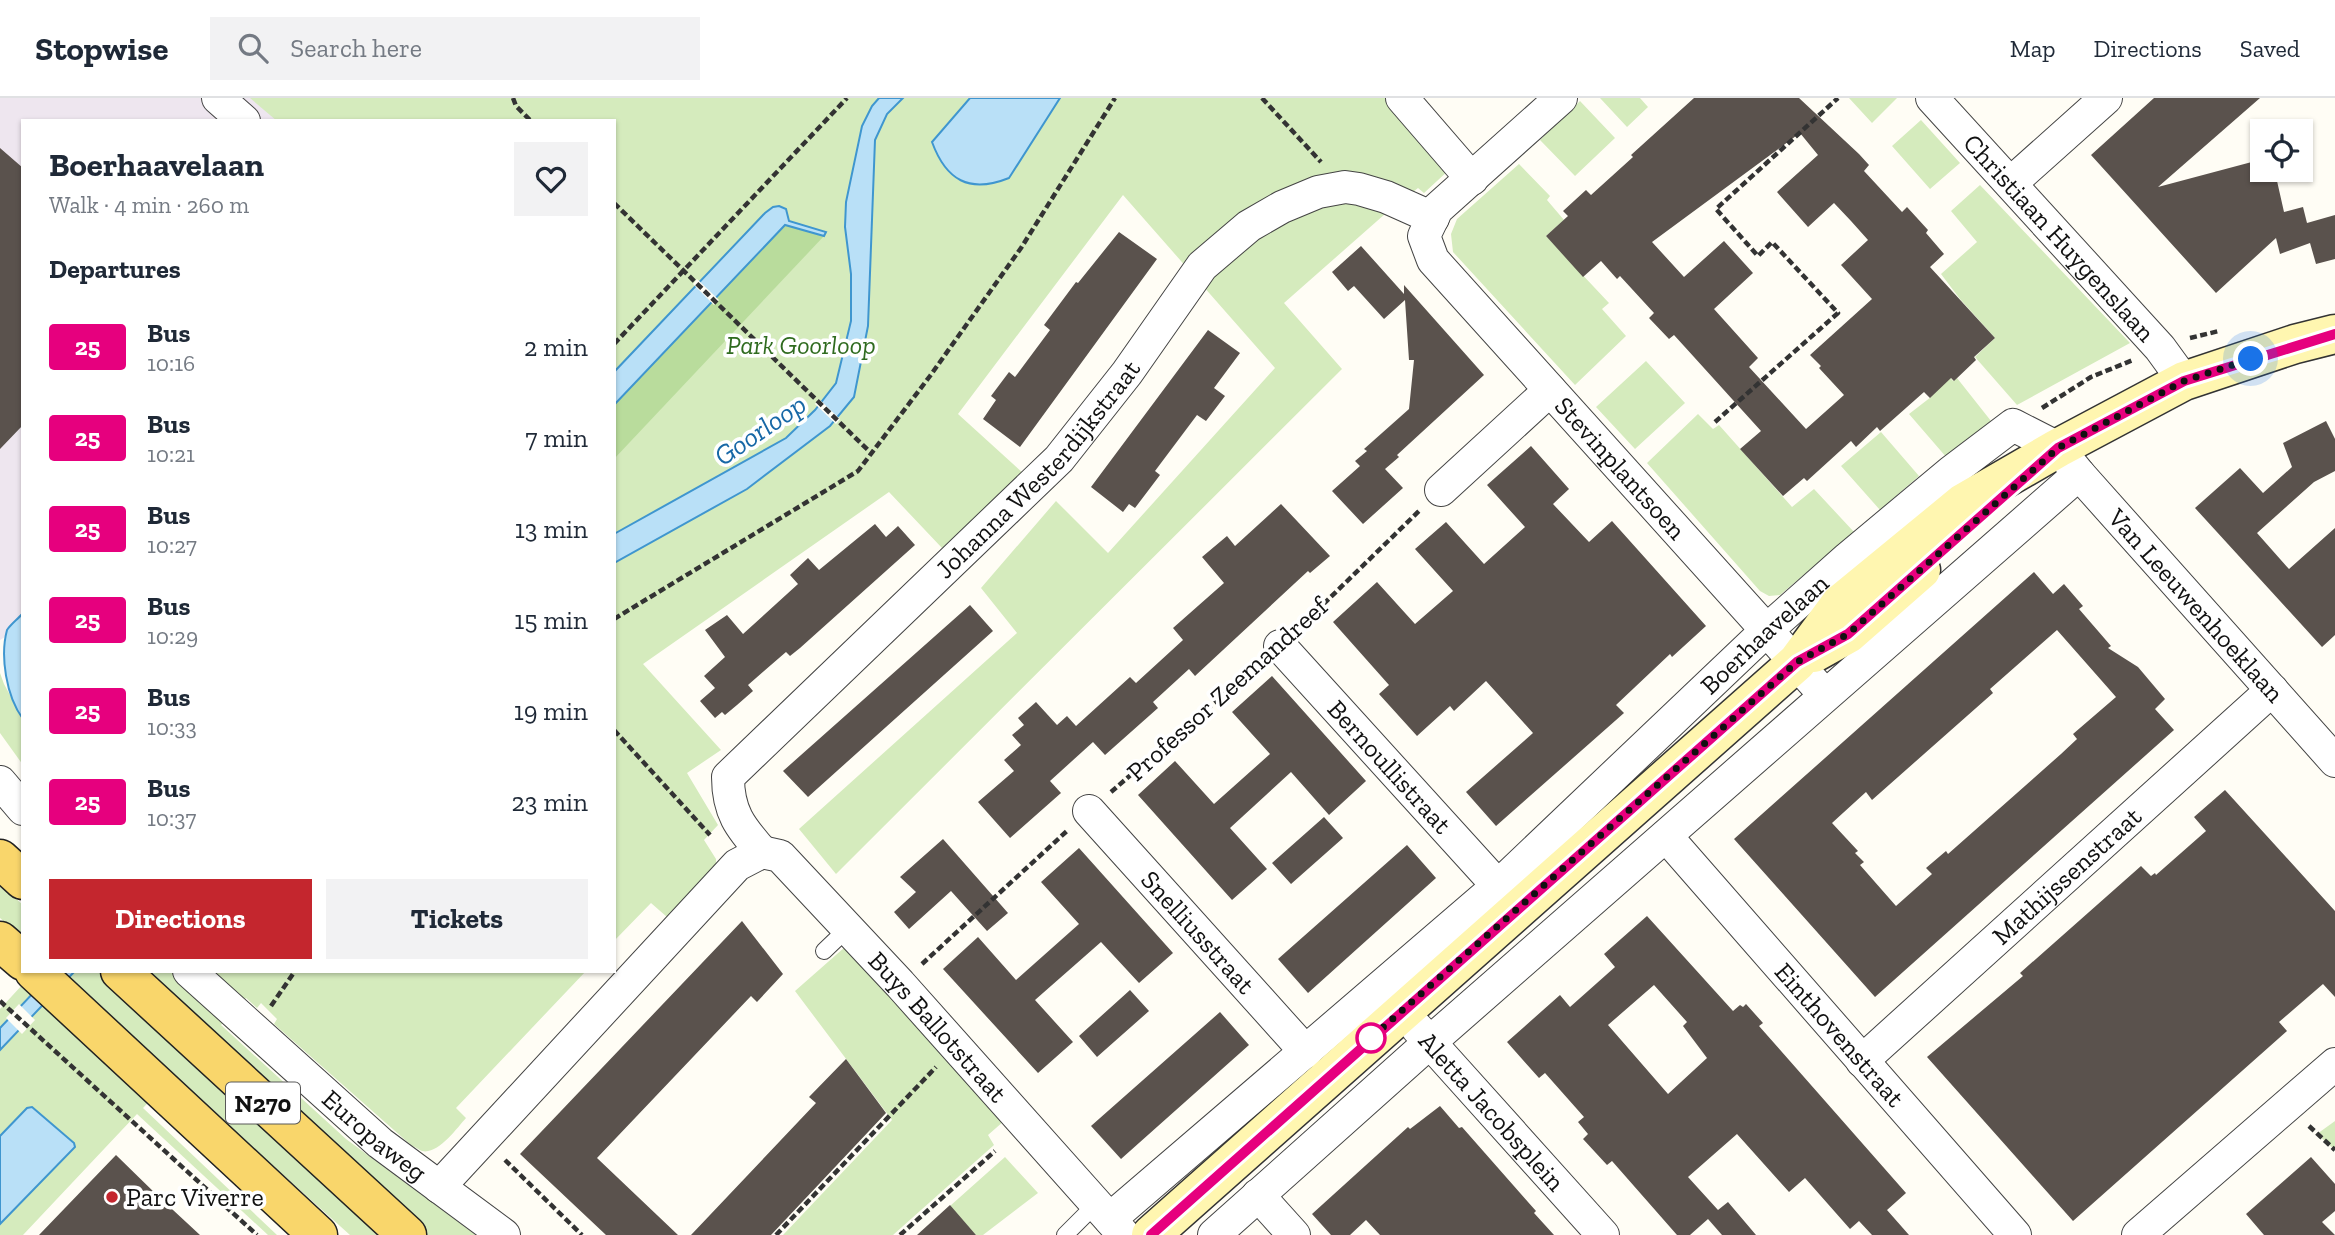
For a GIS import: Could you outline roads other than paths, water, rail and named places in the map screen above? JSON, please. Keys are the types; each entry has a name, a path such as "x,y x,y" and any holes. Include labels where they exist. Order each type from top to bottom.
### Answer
{"main road":[{"name":"Boerhaavelaan","path":"1151,1235 1390,999 1797,662 1840,604 1963,503 2069,461 2184,381 2335,334"},
{"path":"0,859 21,878"},
{"path":"0,940 21,959"},
{"name":"N270","path":"36,973 318,1235"},
{"name":"Europaweg","path":"122,973 407,1235"}],"street":[{"path":"1402,98 1472,179"},
{"path":"1428,227 1437,209 1561,98"},
{"name":"Christiaan Huygenslaan","path":"1932,98 2160,348 2184,381"},
{"path":"2011,183 2106,98"},
{"name":"Johanna Westerdijkstraat","path":"749,859 728,798 728,778 1059,459 1128,373 1202,266 1249,226 1282,207 1318,192 1345,187 1359,188 1386,197 1428,227"},
{"name":"Stevinplantsoen","path":"1428,227 1433,260 1825,695"},
{"path":"1441,490 1550,390"},
{"name":"Boerhaavelaan","path":"1110,1219 1306,1052 1390,999 1498,886 1768,630 1920,498 2013,425 2069,461 1825,695 1214,1235"},
{"name":"Van Leeuwenhoeklaan","path":"2069,461 2335,761"},
{"name":"Bernoullistraat","path":"1280,646 1498,886"},
{"name":"Mathijssenstraat","path":"1862,1061 2272,690"},
{"path":"0,782 21,807"},
{"name":"Snelliusstraat","path":"1089,811 1306,1052"},
{"name":"Einthovenstraat","path":"1666,836 2015,1235"},
{"name":"Buys Ballotstraat","path":"749,859 780,856 900,984 1110,1219"},
{"path":"439,1187 749,859"},
{"name":"Europaweg","path":"191,973 380,1143 504,1235"},
{"name":"Aletta Jacobsplein","path":"1390,999 1603,1235"},
{"path":"2138,1235 2335,1064"},
{"path":"1258,1195 1294,1235"}],"lane":[{"path":"824,950 848,928"},
{"path":"1065,1235 1110,1219"}],"water":[{"path":"879,98 903,98 887,114 875,140 868,326 854,397 830,426 747,489 616,562 616,533 786,438 815,410 836,383 851,321 846,202 862,126"},
{"path":"970,98 1060,98 1009,178 995,183 971,184 952,174 944,166 932,142"},
{"path":"773,207 786,209 789,221 826,232 824,236 785,225 616,403 616,370"},
{"path":"21,615 21,716 12,699 6,676 4,652 7,630"},
{"path":"52,973 73,973 0,1050 0,1028"},
{"path":"32,1107 74,1143 75,1147 0,1224 0,1136 27,1108"}],"place":[{"name":"Parc Viverre","path":"112,1197"}],"park label":[{"name":"Park Goorloop","path":"801,345"}],"water label":[{"name":"Goorloop","path":"760,430"}]}
